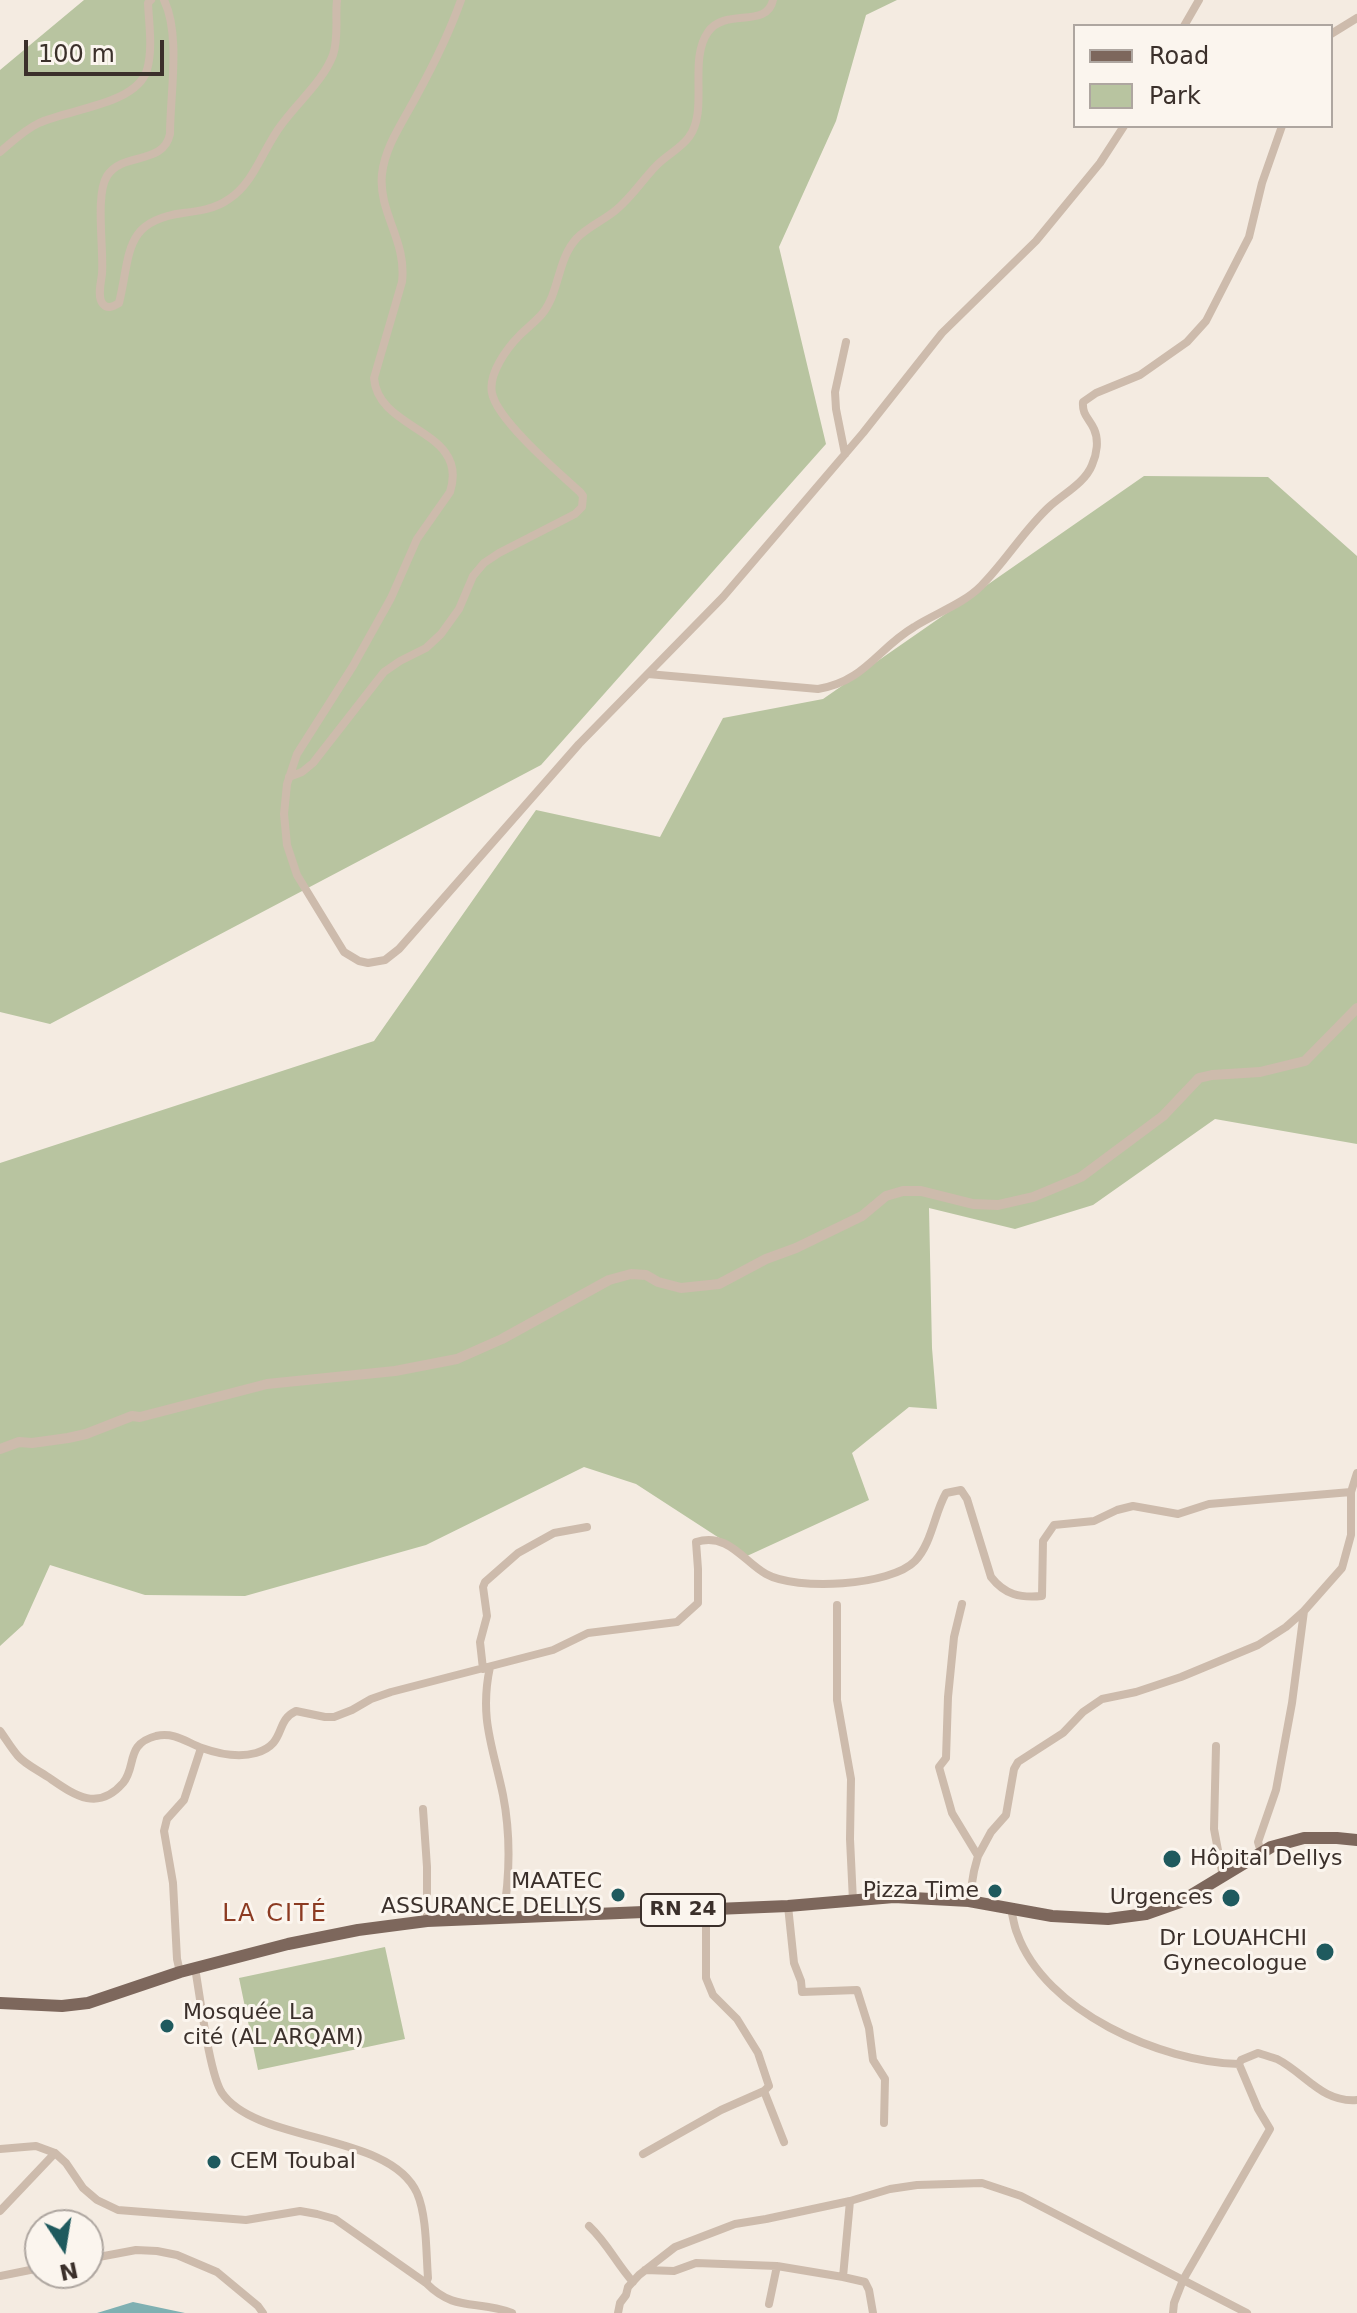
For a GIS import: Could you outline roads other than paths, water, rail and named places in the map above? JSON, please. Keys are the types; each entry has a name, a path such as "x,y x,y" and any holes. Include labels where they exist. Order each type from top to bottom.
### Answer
{"main road":[{"name":"RN 24","path":"0,2003 62,2006 88,2003 180,1972 288,1944 427,1921 788,1906 894,1897 969,1901 1052,1916 1108,1919 1146,1914 1180,1902 1261,1852 1304,1838 1357,1840"}],"street":[{"path":"0,152 40,122 117,98 135,88 146,72 151,35 148,3 151,0"},
{"path":"164,0 168,8 174,56 169,139 159,152 119,165 105,180 101,218 103,264 100,299 108,307 119,303 132,243 144,226 162,216 215,207 240,191 249,179 281,125 332,59 337,35 337,0"},
{"path":"461,0 445,42 385,159 382,190 400,244 403,269 374,378 382,403 445,451 452,467 452,484 450,492 417,539 391,598 353,666 297,754 289,777 284,814 287,845 297,875 344,952 359,961 385,960 399,949 579,744 723,597 845,454 942,333 1036,241 1100,163 1123,128"},
{"path":"289,777 313,763 384,672 426,648 441,634 454,618 473,576 484,563 575,514 582,507 580,492 533,450 497,406 491,387 495,374 513,342 548,306 566,254 575,240 618,208 656,166 691,135 697,120 698,76 704,41 710,29 728,18 762,15 771,9 773,0"},
{"path":"1185,24 1199,0"},
{"path":"1333,33 1357,18"},
{"path":"648,674 818,689 838,685 855,675 911,628 981,587 1048,508 1089,472 1097,445 1094,429 1082,411 1083,402 1096,393 1140,375 1187,342 1206,321 1249,237 1262,183 1281,128"},
{"path":"845,454 835,392 846,342"},
{"path":"0,1449 19,1442 32,1443 86,1434 132,1416 140,1417 267,1384 395,1371 457,1359 502,1339 609,1280 631,1274 646,1275 681,1288 719,1284 862,1216 886,1196 895,1193 921,1191 973,1204 998,1205 1033,1197 1081,1177 1163,1116 1199,1078 1260,1072 1305,1061 1357,1008"},
{"path":"969,1901 978,1856 991,1832 1006,1815 1018,1762 1063,1733 1092,1704 1181,1677 1258,1645 1286,1627 1342,1568 1351,1535 1351,1492 1357,1473"},
{"path":"0,1731 24,1762 76,1795 89,1799 103,1797 120,1785 127,1775 134,1753 152,1737 181,1737 201,1748 226,1755 254,1754 274,1744 284,1721 292,1713 300,1711 334,1717 391,1692 553,1650 588,1633 677,1622 698,1603 696,1542 704,1539 733,1547 765,1574 786,1581 846,1583 883,1577 913,1564 925,1546 946,1493 961,1490 967,1499 991,1577 1010,1594 1042,1596 1043,1541 1054,1525 1094,1521 1133,1506 1178,1514 1209,1504 1351,1492"},
{"path":"503,1918 510,1866 509,1835 485,1721 486,1668 480,1642 487,1616 483,1587 518,1553 554,1533 587,1527"},
{"path":"962,1604 954,1637 946,1758 939,1767 952,1813 978,1856"},
{"path":"837,1605 837,1700 851,1779 853,1901"},
{"path":"1261,1852 1258,1842 1276,1790 1304,1611"},
{"path":"1216,1746 1214,1829 1223,1877"},
{"path":"180,1972 173,1883 164,1831 167,1819 184,1800 201,1748"},
{"path":"423,1809 427,1921"},
{"path":"788,1906 794,1963 802,1992 857,1990 869,2028 873,2060 885,2079 884,2123"},
{"path":"643,2154 769,2086 758,2053 737,2019 713,1995 706,1978 706,1908"},
{"path":"1011,1909 1017,1934 1034,1964 1082,2013 1150,2046 1214,2063 1239,2064"},
{"path":"195,1968 220,2089 232,2105 264,2121 360,2152 401,2171 410,2181 421,2205 426,2283"},
{"path":"1239,2064 1241,2060 1258,2053 1278,2060 1317,2089 1345,2101 1357,2100"},
{"path":"1173,2313 1183,2280 1270,2129 1239,2064"},
{"path":"764,2091 784,2142"},
{"path":"0,2149 36,2146 55,2153 83,2188 97,2200 118,2210 246,2220 300,2211 335,2219 426,2283 438,2295 454,2303 496,2307 512,2313"},
{"path":"0,2211 55,2153"},
{"path":"618,2313 620,2303 644,2270 675,2247 721,2228 850,2201 890,2189 982,2183 1021,2196 1247,2313"},
{"path":"843,2277 850,2201"},
{"path":"589,2226 604,2240 618,2266 633,2282"},
{"path":"104,2256 136,2250 177,2255 217,2272 263,2313"},
{"path":"644,2270 674,2271 696,2263 777,2266 843,2277 865,2282 873,2313"},
{"path":"769,2304 777,2266"},
{"path":"0,2276 24,2271"}],"water":[{"path":"133,2302 185,2313 97,2313"}],"place":[{"name":"Hôpital Dellys","path":"1172,1859"},
{"name":"Pizza Time","path":"995,1891"},
{"name":"MAATEC ASSURANCE DELLYS","path":"618,1895"},
{"name":"Urgences","path":"1231,1898"},
{"name":"Dr LOUAHCHI Gynecologue","path":"1325,1952"},
{"name":"Mosquée La cité (AL ARQAM)","path":"167,2026"},
{"name":"CEM Toubal","path":"214,2162"}],"district":[{"name":"LA CITÉ","path":"275,1915"}]}
